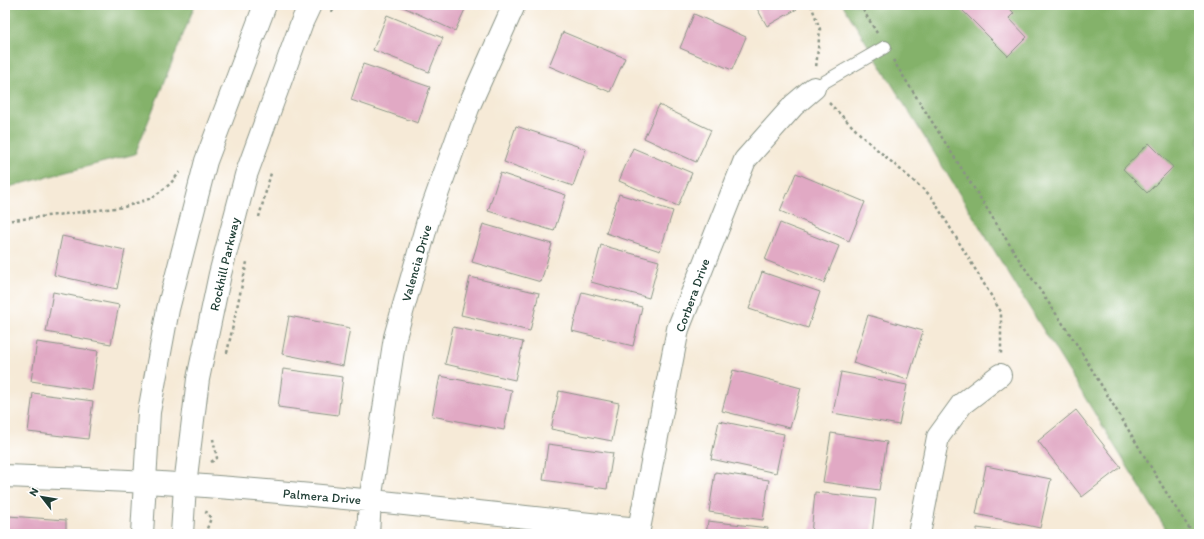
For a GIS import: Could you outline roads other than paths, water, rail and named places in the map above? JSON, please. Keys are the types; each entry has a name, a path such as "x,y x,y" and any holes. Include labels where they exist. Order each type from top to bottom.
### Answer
{"street":[{"path":"142,534 149,412 168,309 206,161 266,5"},
{"name":"Rockhill Parkway","path":"182,534 185,485 198,379 220,274 246,175 302,22 310,5"},
{"name":"Valencia Drive","path":"368,534 370,501 394,337 430,217 468,108 514,5"},
{"name":"Corbera Drive","path":"639,531 678,329 745,160 794,105 814,88"},
{"path":"919,534 938,437 962,404 1000,375"},
{"name":"Palmera Drive","path":"5,476 145,482 209,487 370,501 639,531"}],"lane":[{"path":"814,88 885,47"}]}
